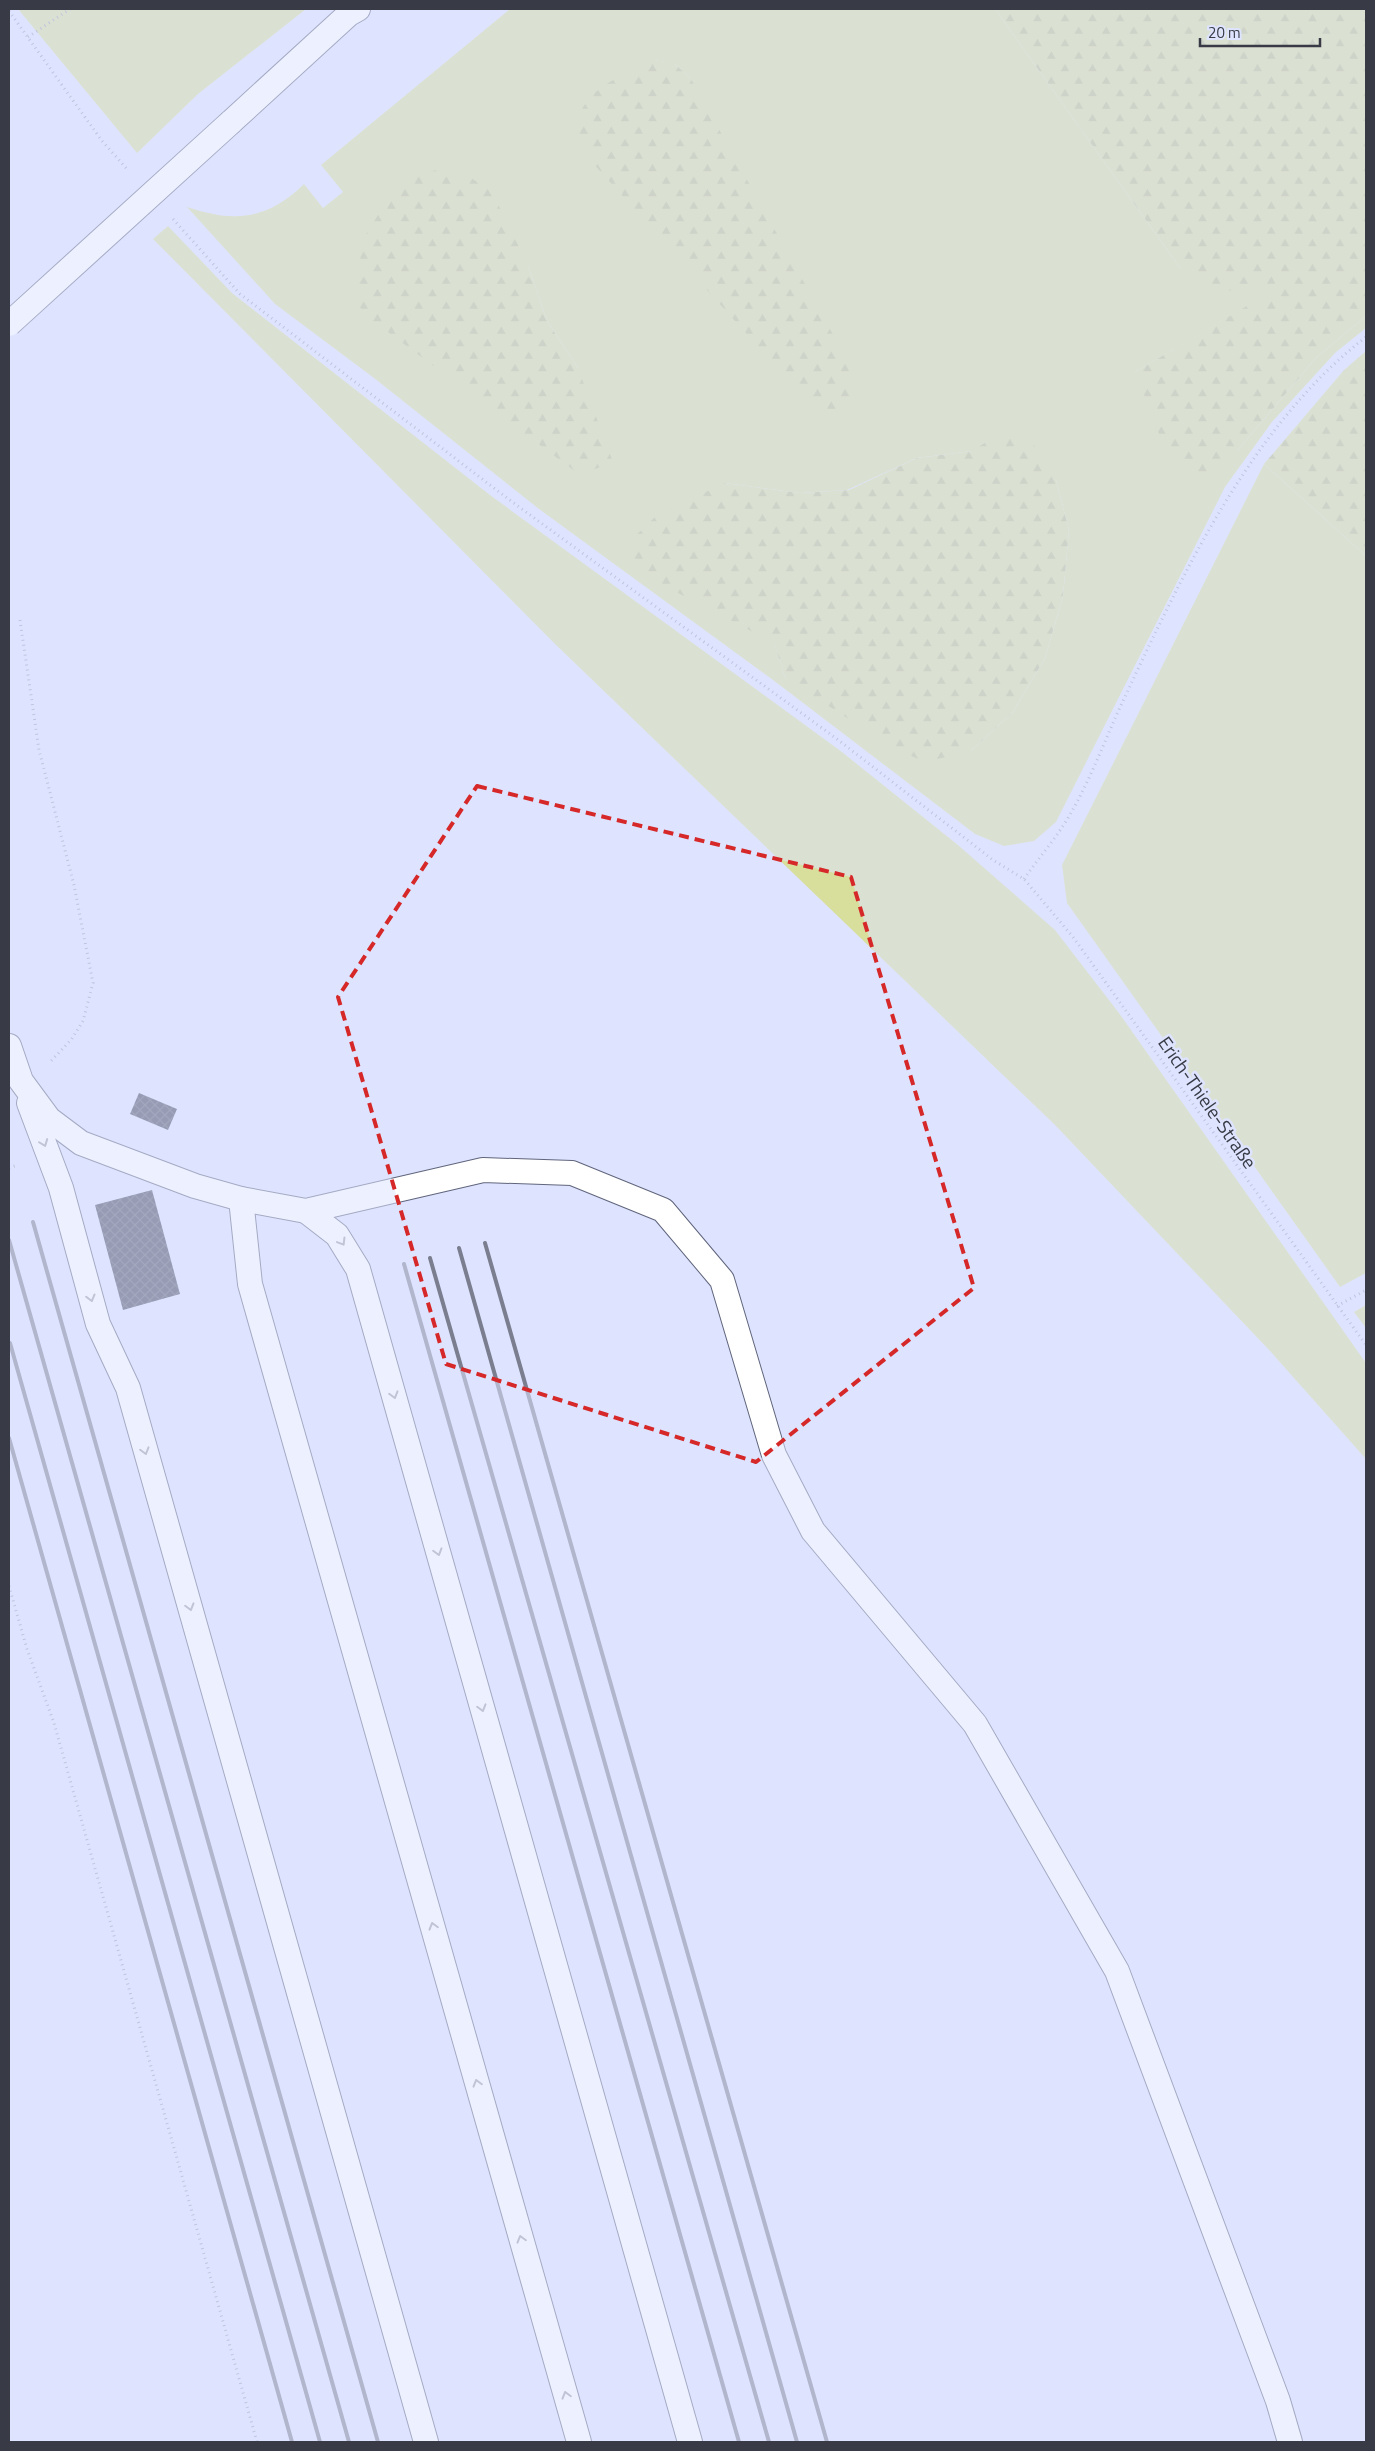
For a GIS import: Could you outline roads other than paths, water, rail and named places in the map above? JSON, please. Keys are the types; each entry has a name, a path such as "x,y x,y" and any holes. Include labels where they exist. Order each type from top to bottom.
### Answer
{"lane":[{"path":"9,324 349,14 358,9"},
{"path":"9,1046 61,1188 98,1324 128,1388 426,2442"},
{"path":"21,1081 49,1119 81,1143 195,1186 241,1199 306,1210 483,1170 572,1173 663,1210 722,1280 774,1454 813,1531 975,1724 1117,1972 1278,2401 1290,2442"},
{"path":"241,1199 250,1284 579,2442"},
{"path":"306,1210 337,1235 358,1269 690,2442"}],"railway":[{"path":"33,1222 378,2442"},
{"path":"9,1240 349,2442"},
{"path":"485,1243 827,2442"},
{"path":"459,1248 797,2442"},
{"path":"430,1258 769,2442"},
{"path":"404,1264 739,2442"},
{"path":"10,1343 320,2442"},
{"path":"9,1438 292,2442"}]}
